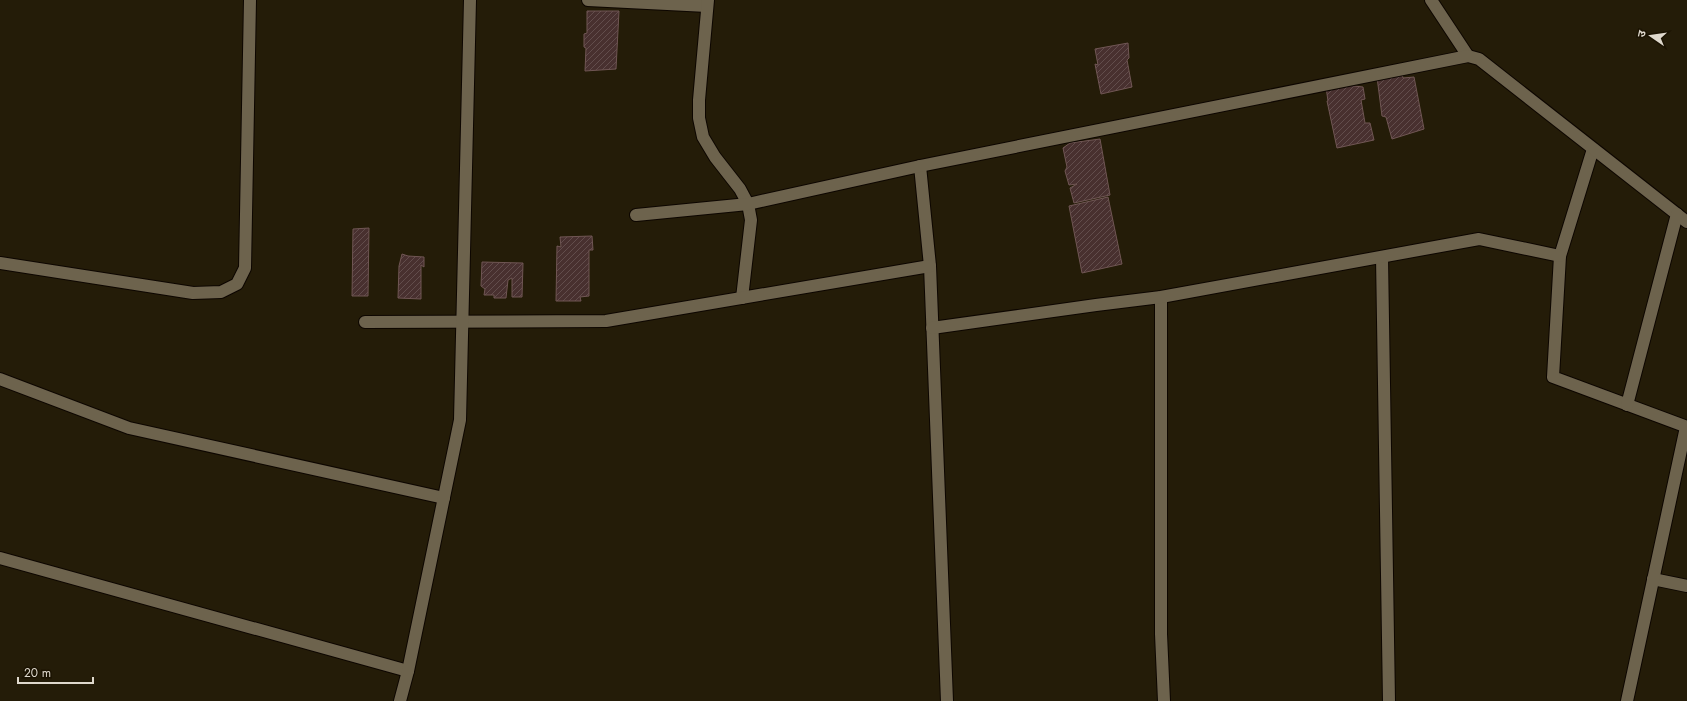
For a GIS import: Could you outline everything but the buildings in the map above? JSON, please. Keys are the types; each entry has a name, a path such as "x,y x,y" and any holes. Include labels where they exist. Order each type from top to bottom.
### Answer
{"street":[{"path":"0,264 193,293 221,292 237,284 245,268 250,0"},
{"path":"400,701 408,671 460,420 470,0"},
{"path":"588,0 707,3 699,100 699,118 703,137 715,157 740,189 748,204 751,220 742,298"},
{"path":"1431,0 1468,56"},
{"path":"636,215 748,204 920,166 1468,56 1479,59 1687,222"},
{"path":"1593,149 1560,256 1553,377 1687,427 1627,701"},
{"path":"920,166 930,266 947,701"},
{"path":"1627,405 1677,214"},
{"path":"932,328 1161,297 1479,239 1560,256"},
{"path":"1382,257 1389,701"},
{"path":"365,322 606,321 930,266"},
{"path":"1161,297 1161,634 1164,701"},
{"path":"0,379 129,428 444,498"},
{"path":"0,558 408,671"},
{"path":"1653,579 1687,586"}]}
